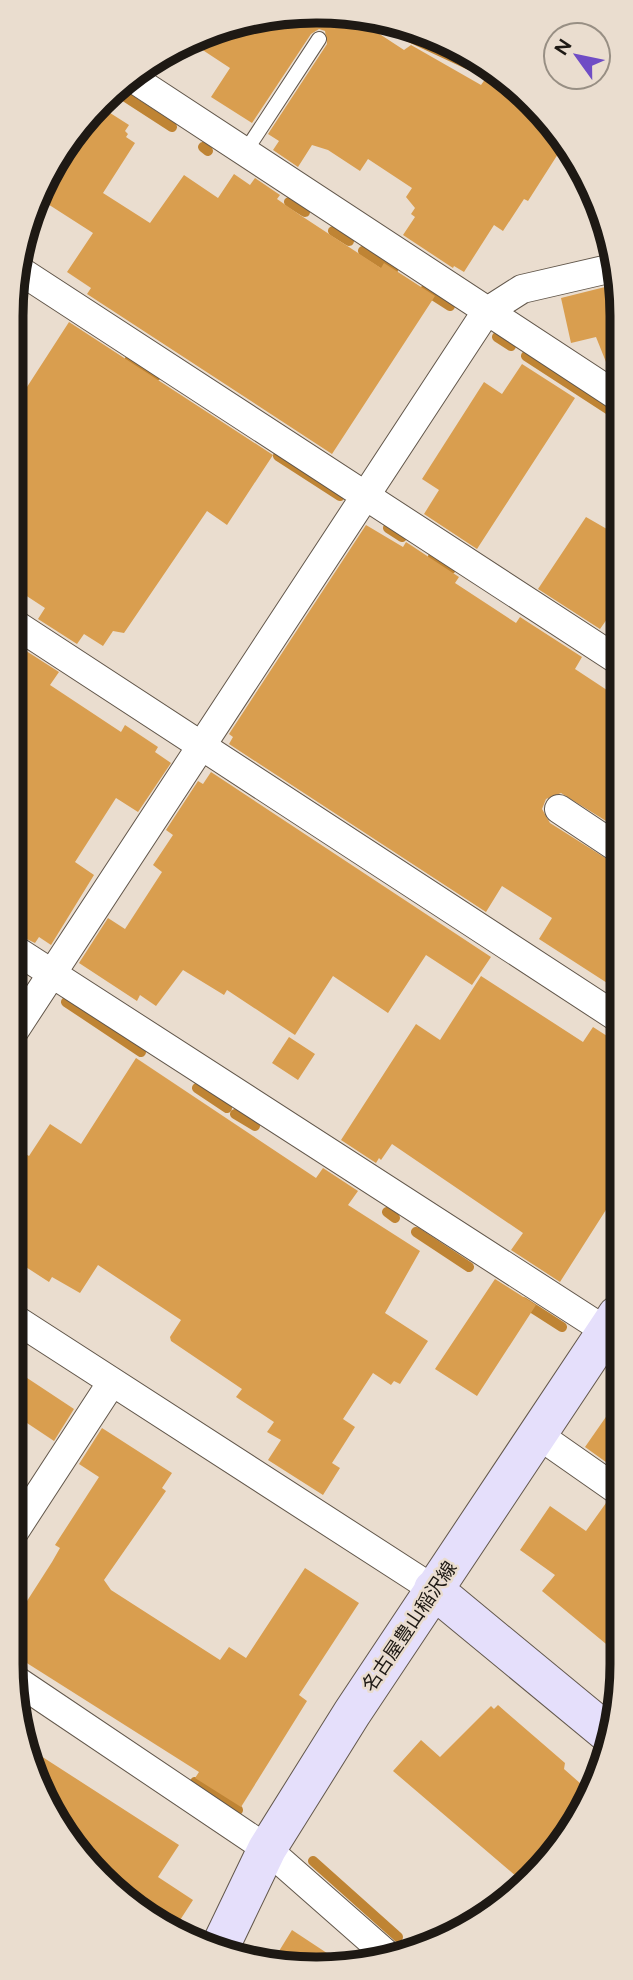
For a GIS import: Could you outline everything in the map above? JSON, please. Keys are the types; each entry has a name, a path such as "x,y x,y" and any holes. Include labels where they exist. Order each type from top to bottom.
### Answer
{"main road":[{"name":"名古屋豊山稲沢線","path":"223,1942 267,1849 433,1589 610,1326"},
{"path":"433,1589 603,1729"}],"street":[{"path":"139,82 610,392"},
{"path":"23,1018 486,312 522,289 607,269"},
{"path":"26,274 610,655"},
{"path":"23,629 610,1012"},
{"path":"559,808 610,843"},
{"path":"23,955 610,1322"},
{"path":"23,1324 433,1589"},
{"path":"23,1519 112,1382"},
{"path":"537,1434 610,1485"},
{"path":"24,1688 267,1849 382,1950"}],"lane":[{"path":"245,152 319,39"}],"building":[{"path":"336,23 369,27 404,50 411,45 481,85 486,78 498,86 524,109 560,151 528,201 524,199 503,231 494,225 464,272 454,266 453,268 403,235 415,217 411,214 415,208 406,197 412,188 368,159 360,171 328,150 312,145 298,167 273,150 279,141 268,134 327,44 325,31 319,29 311,34 252,123 211,97 230,68 199,47 222,38 278,25"},
{"path":"107,111 129,125 125,131 128,134 126,137 135,143 103,193 150,223 184,175 218,198 234,174 250,185 255,178 280,195 277,199 300,215 381,268 384,263 435,296 332,454 87,294 91,288 67,272 93,233 46,203 72,153"},
{"path":"609,286 610,372 596,337 571,343 561,298"},
{"path":"69,322 273,455 227,525 207,511 124,633 113,631 103,646 84,634 77,644 38,619 45,608 23,594 23,578 26,574 23,572 23,393"},
{"path":"522,364 575,398 477,549 424,514 439,490 422,479 484,382 502,394"},
{"path":"586,517 610,531 610,602 606,608 610,611 610,615 600,629 538,589"},
{"path":"366,525 403,547 406,542 459,577 455,583 516,623 520,617 582,657 575,669 610,692 610,823 561,793 546,799 542,809 550,823 610,861 610,985 539,939 552,918 502,886 486,912 229,744 233,737 229,734"},
{"path":"23,649 59,672 50,685 121,732 125,725 158,747 155,752 171,763 138,812 116,798 75,862 94,875 51,945 39,937 35,943 23,937"},
{"path":"211,772 491,957 472,985 426,955 388,1013 333,976 295,1035 227,990 224,995 183,970 156,1006 140,995 137,1001 79,963 108,918 125,929 162,872 153,865 173,835 166,830 198,781 203,784"},
{"path":"481,976 583,1042 593,1027 610,1038 610,1204 560,1282 511,1250 523,1233 392,1144 376,1163 341,1140 416,1024 440,1040"},
{"path":"289,1037 315,1054 298,1080 272,1063"},
{"path":"136,1058 316,1178 323,1168 358,1191 348,1205 420,1251 385,1313 428,1341 400,1384 394,1381 391,1385 373,1373 343,1419 355,1427 332,1463 340,1468 323,1495 268,1460 281,1440 267,1432 274,1422 236,1397 242,1389 171,1341 170,1337 181,1320 98,1265 80,1293 52,1277 49,1282 23,1265 23,1152 29,1156 50,1124 81,1144"},
{"path":"495,1279 536,1305 477,1396 435,1369"},
{"path":"23,1375 74,1409 54,1441 23,1420"},
{"path":"610,1411 610,1465 585,1447"},
{"path":"102,1428 172,1473 162,1488 166,1491 104,1580 111,1590 220,1660 229,1647 246,1658 305,1568 359,1603 299,1695 307,1701 241,1807 195,1778 199,1772 23,1661 23,1607 60,1548 55,1545 99,1477 79,1464"},
{"path":"606,1503 610,1504 610,1647 542,1591 555,1575 520,1550 550,1506 586,1531"},
{"path":"498,1705 565,1763 564,1769 583,1786 561,1827 517,1877 393,1771 421,1740 440,1757 491,1706 494,1709"},
{"path":"37,1753 179,1845 158,1877 193,1900 178,1922 138,1897 109,1871 104,1866 106,1863 95,1856 72,1827 53,1793"},
{"path":"292,1930 333,1957 297,1957 277,1955"}],"waterway":[{"path":"413,39 464,62"},
{"path":"123,96 172,127"},
{"path":"203,147 208,151"},
{"path":"289,202 305,212"},
{"path":"333,231 349,241"},
{"path":"363,251 393,270"},
{"path":"425,290 450,306"},
{"path":"497,337 511,346"},
{"path":"526,356 610,411"},
{"path":"130,359 156,376"},
{"path":"278,456 340,496"},
{"path":"388,528 402,537"},
{"path":"433,557 451,569"},
{"path":"66,1002 141,1052"},
{"path":"197,1088 227,1108"},
{"path":"235,1114 255,1126"},
{"path":"387,1212 395,1218"},
{"path":"416,1232 469,1267"},
{"path":"523,1302 562,1327"},
{"path":"195,1782 238,1810"},
{"path":"313,1861 398,1937"}]}
